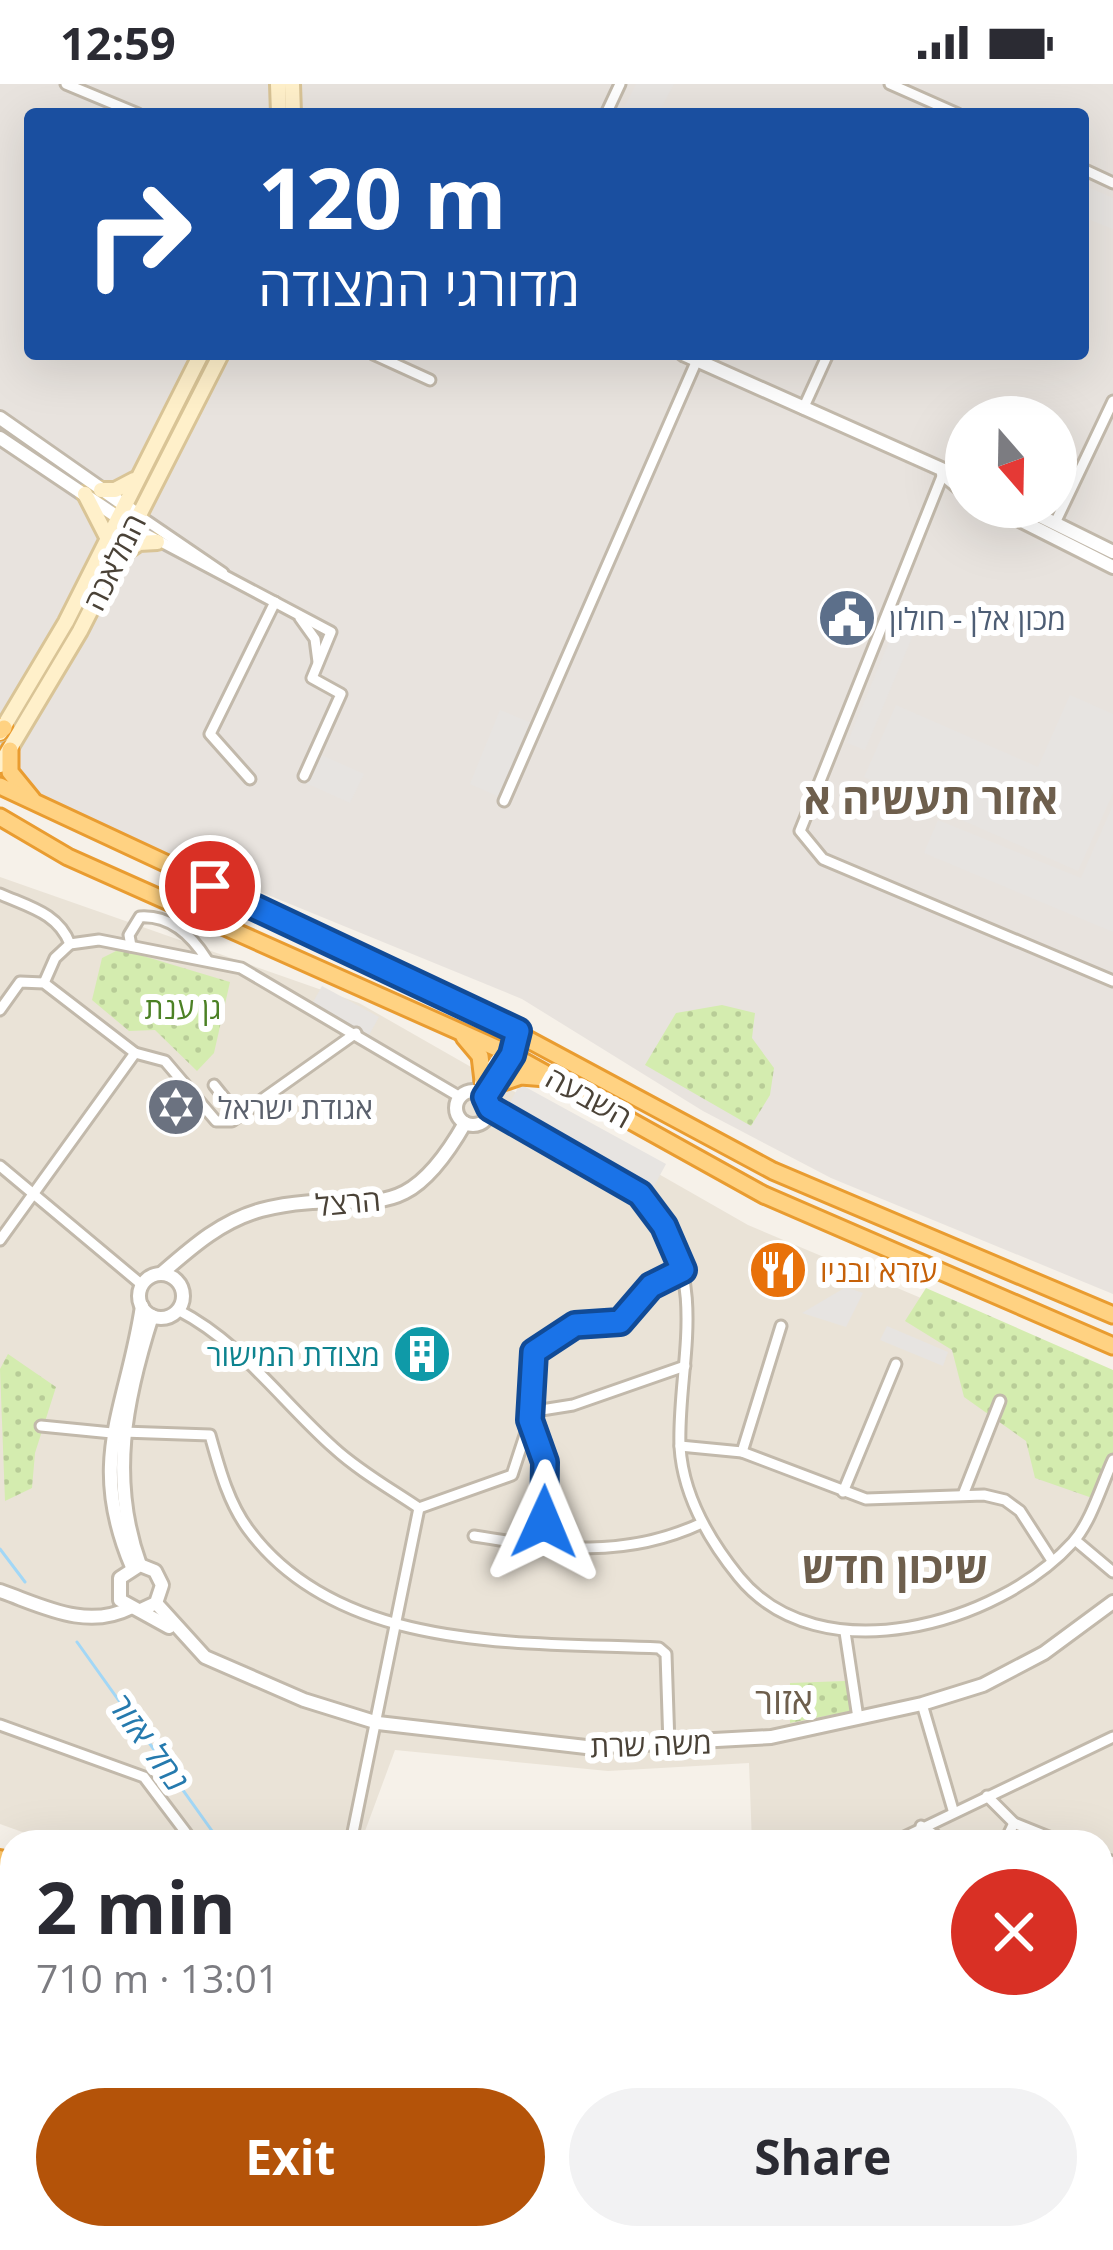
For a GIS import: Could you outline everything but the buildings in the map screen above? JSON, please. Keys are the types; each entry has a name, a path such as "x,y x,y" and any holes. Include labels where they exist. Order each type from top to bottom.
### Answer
{"highway":[{"path":"10,750 10,772 38,806"},
{"name":"השבעה","path":"0,786 518,1031 773,1171 1113,1315"},
{"name":"השבעה","path":"0,818 68,856 506,1052 764,1195 1113,1346"},
{"path":"436,1019 476,1048 485,1093 530,1076 566,1084"}],"main road":[{"name":"המלאכה","path":"1,730 66,622 197,360"},
{"name":"המלאכה","path":"0,765 64,661 217,360"},
{"path":"101,490 121,488 138,477"},
{"path":"85,494 107,537"},
{"path":"116,559 139,543 157,542"}],"street":[{"path":"66,84 124,108"},
{"path":"890,84 935,108"},
{"path":"386,360 430,380"},
{"path":"504,802 689,360"},
{"path":"696,360 943,475 800,830 824,859 1113,981"},
{"path":"803,410 825,360"},
{"path":"1077,477 1113,401"},
{"path":"0,418 101,490 134,520 227,576"},
{"path":"0,437 85,494 120,510"},
{"path":"134,520 157,542 331,632 312,678 340,694 304,776"},
{"path":"1036,528 1113,567"},
{"path":"1065,528 1113,552"},
{"path":"250,779 209,734 275,602"},
{"path":"297,614 315,639 318,664"},
{"path":"0,894 50,916 70,944"},
{"path":"131,946 129,935 140,917 157,916 192,936 207,960"},
{"path":"44,983 55,958 70,944 99,940 241,968 460,1097 485,1093"},
{"path":"0,1010 20,982 44,983 135,1053 165,1061 215,1121 238,1117 356,1033"},
{"path":"482,1123 485,1093 518,1031"},
{"path":"0,1240 135,1053"},
{"path":"214,1085 238,1117"},
{"path":"485,1093 507,1123 640,1194 664,1226 683,1270 685,1366 680,1446 686,1487 702,1523 762,1602 787,1618 844,1632 899,1626 981,1605 1075,1540 1113,1460"},
{"path":"460,1097 456,1112 465,1124 507,1123"},
{"name":"הרצל","path":"167,1276 202,1238 264,1209 380,1203 409,1193 446,1159 465,1124"},
{"path":"0,1166 141,1284 147,1311 117,1433 136,1566 120,1578 130,1606"},
{"path":"419,1508 512,1475 530,1416 534,1352 575,1325 620,1322 651,1286 683,1270"},
{"path":"141,1284 167,1276 184,1297 178,1310 166,1318 147,1311"},
{"path":"178,1310 210,1327 335,1449 419,1508"},
{"path":"742,1452 781,1326"},
{"path":"843,1492 896,1364"},
{"path":"530,1416 685,1366"},
{"path":"963,1496 1000,1401"},
{"path":"530,1416 539,1434 548,1498 540,1546"},
{"path":"41,1426 210,1435 233,1503 266,1550 326,1597 399,1625 525,1642 658,1648 666,1654 669,1747"},
{"path":"680,1446 742,1452 843,1492 896,1502 963,1496 1005,1500 1020,1510 1051,1559"},
{"path":"354,1830 399,1625 419,1508"},
{"path":"474,1536 540,1546 639,1547 702,1523"},
{"path":"1075,1540 1113,1572"},
{"name":"משה שרת","path":"136,1566 160,1577 156,1603 181,1634 205,1657 242,1675 378,1723 516,1743 669,1747 770,1738 922,1704 983,1684 1044,1653 1113,1602"},
{"path":"0,1591 71,1616 101,1618 130,1606 156,1603"},
{"name":"משה שרת","path":"130,1606 181,1634"},
{"path":"844,1632 858,1718"},
{"path":"922,1704 953,1810"},
{"path":"0,1725 144,1777 184,1830"},
{"path":"915,1830 1113,1737"},
{"path":"987,1796 1014,1823 1031,1830"},
{"path":"1011,1830 1014,1823"},
{"path":"922,1826 928,1830"}],"shaded area":[{"path":"0,84 1113,84 1113,1294 831,1178 703,1111 522,999 70,814 0,771"},
{"path":"636,84 674,84 661,108 624,108"},
{"path":"1089,188 1113,198 1113,229 1089,219"},
{"path":"900,615 918,623 865,750 847,743"},
{"path":"1070,695 1113,714 1113,793 1078,871 864,777 896,705 1038,767"},
{"path":"500,710 534,724 502,798 470,784"},
{"path":"310,750 364,774 350,803 297,779"},
{"path":"1113,805 1113,932 924,853 938,820 1081,878"},
{"name":"אזור","path":"0,877 359,1003 748,1225 1113,1379 1113,1830 752,1830 749,1763 608,1771 395,1750 365,1830 17,1830 0,1824"},
{"path":"322,986 379,1017 369,1035 312,1004"},
{"path":"520,1084 666,1164 652,1190 506,1110"},
{"path":"846,1287 863,1293 846,1327 802,1313"},
{"path":"887,1326 948,1352 943,1366 880,1340"}],"green space":[{"name":"גן ענת","path":"120,949 230,982 214,1053 197,1071 155,1030 129,1031 92,1000 102,958"},
{"path":"722,1005 755,1013 752,1038 774,1068 770,1095 751,1126 645,1065 676,1013"},
{"path":"926,1288 1113,1370 1113,1459 1095,1499 1035,1478 1026,1441 964,1397 952,1350 905,1321"},
{"path":"8,1354 56,1387 35,1453 32,1488 5,1501 0,1369"},
{"path":"845,1681 851,1711 790,1723 790,1683"}],"waterway":[{"name":"נחל אזור","path":"0,1549 25,1582"},
{"name":"נחל אזור","path":"77,1642 211,1830"}],"place":[{"name":"מכון אלן - חולון","path":"847,618"},
{"name":"אגודת ישראל","path":"176,1107"},
{"name":"עזרא ובניו","path":"778,1270"},
{"name":"מצודת המישור","path":"422,1354"}],"district":[{"name":"אזור תעשיה א","path":"931,797"},
{"name":"שיכון חדש","path":"895,1566"},
{"name":"אזור","path":"784,1700"}],"route":[{"path":"210,886 423,982 518,1031 512,1055 485,1097 490,1108 507,1123 640,1194 664,1226 683,1270 651,1286 620,1322 575,1325 534,1352 530,1420 539,1434 545,1462 544,1522"}]}
